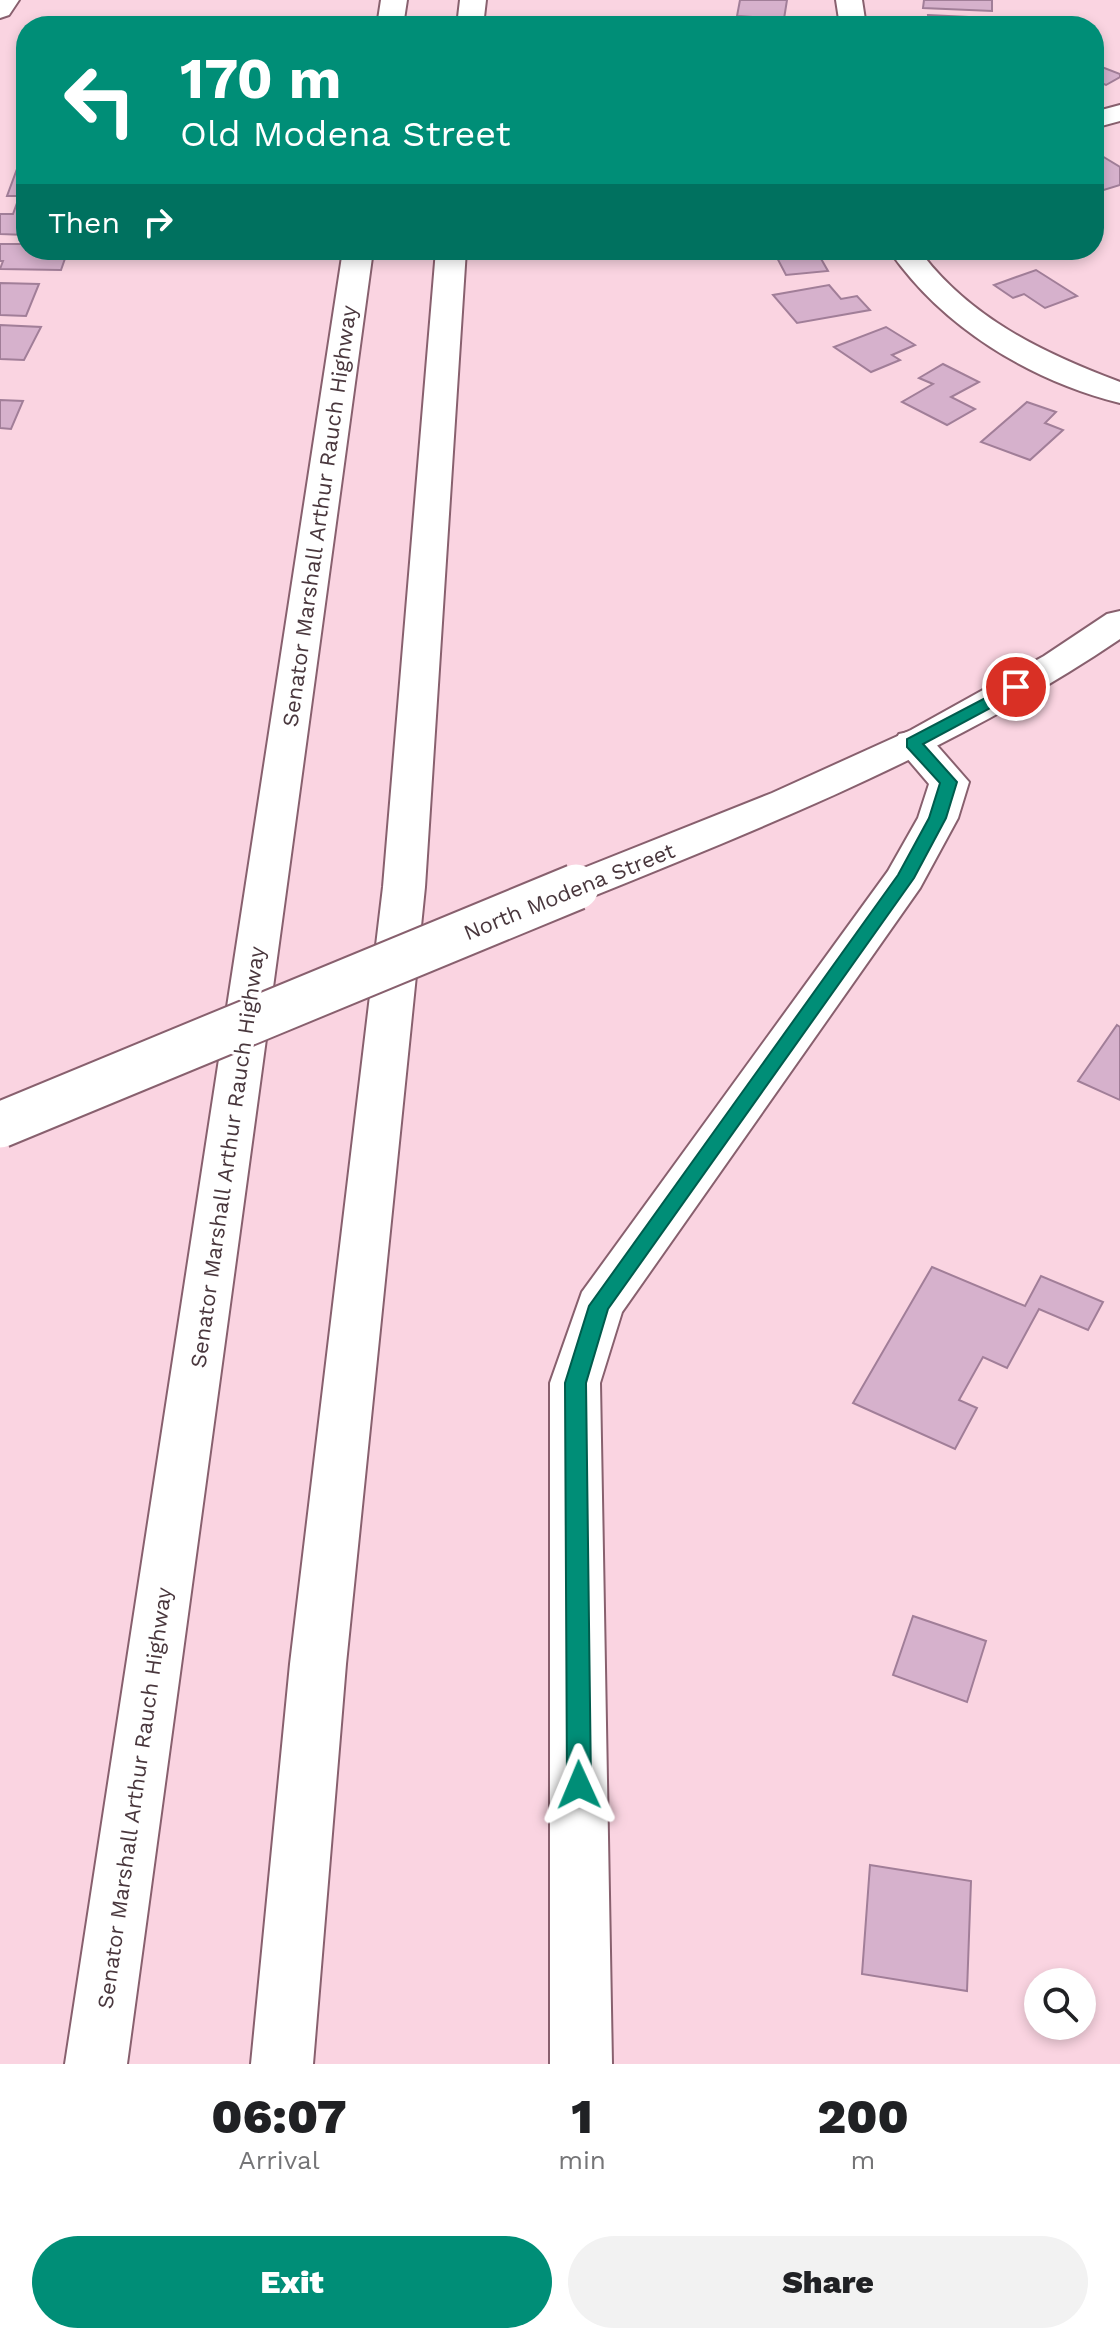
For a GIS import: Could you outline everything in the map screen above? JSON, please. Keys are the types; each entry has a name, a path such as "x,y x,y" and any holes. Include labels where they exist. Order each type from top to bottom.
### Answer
{"main road":[{"path":"0,10 6,0"},
{"name":"Senator Marshall Arthur Rauch Highway","path":"96,2064 357,260"},
{"path":"282,2064 318,1664 404,887 450,260"},
{"path":"910,260 920,276 964,316 1041,361 1120,393"},
{"name":"North Modena Street","path":"0,1125 711,833 913,743 1016,687 1120,622"},
{"path":"581,2064 575,1383 599,1306 905,878 938,818 949,782 913,743"}],"building":[{"path":"740,0 787,0 784,16 737,16"},
{"path":"924,0 992,0 992,11 923,8"},
{"path":"1104,68 1120,74 1120,77 1106,85"},
{"path":"1104,157 1120,167 1120,185 1104,190"},
{"path":"16,172 16,196 7,196"},
{"path":"16,206 16,235 0,234 0,214 13,214"},
{"path":"0,244 16,244 16,260 64,260 61,270 0,269 3,261 0,261"},
{"path":"778,260 822,260 828,271 786,275"},
{"path":"1036,270 1077,296 1045,308 1024,294 1013,298 994,285"},
{"path":"0,283 39,284 26,316 0,315"},
{"path":"829,285 841,299 857,296 870,310 797,323 773,295"},
{"path":"0,325 41,327 24,360 0,359"},
{"path":"886,327 915,345 892,355 900,360 871,372 834,347"},
{"path":"943,364 979,382 951,397 975,409 947,425 902,402 933,384 919,378"},
{"path":"0,400 23,401 11,429 0,428"},
{"path":"1027,402 1056,412 1045,423 1063,430 1030,460 981,442"},
{"path":"1117,1025 1120,1027 1120,1100 1078,1081"},
{"path":"932,1267 1025,1306 1041,1276 1103,1302 1088,1330 1039,1309 1007,1368 983,1357 959,1400 977,1408 955,1449 853,1403"},
{"path":"913,1616 986,1641 967,1702 893,1675"},
{"path":"870,1865 971,1881 967,1991 862,1974"}],"route":[{"path":"579,1785 575,1383 599,1306 905,878 938,818 949,782 938,766 913,743 1016,687"}]}
